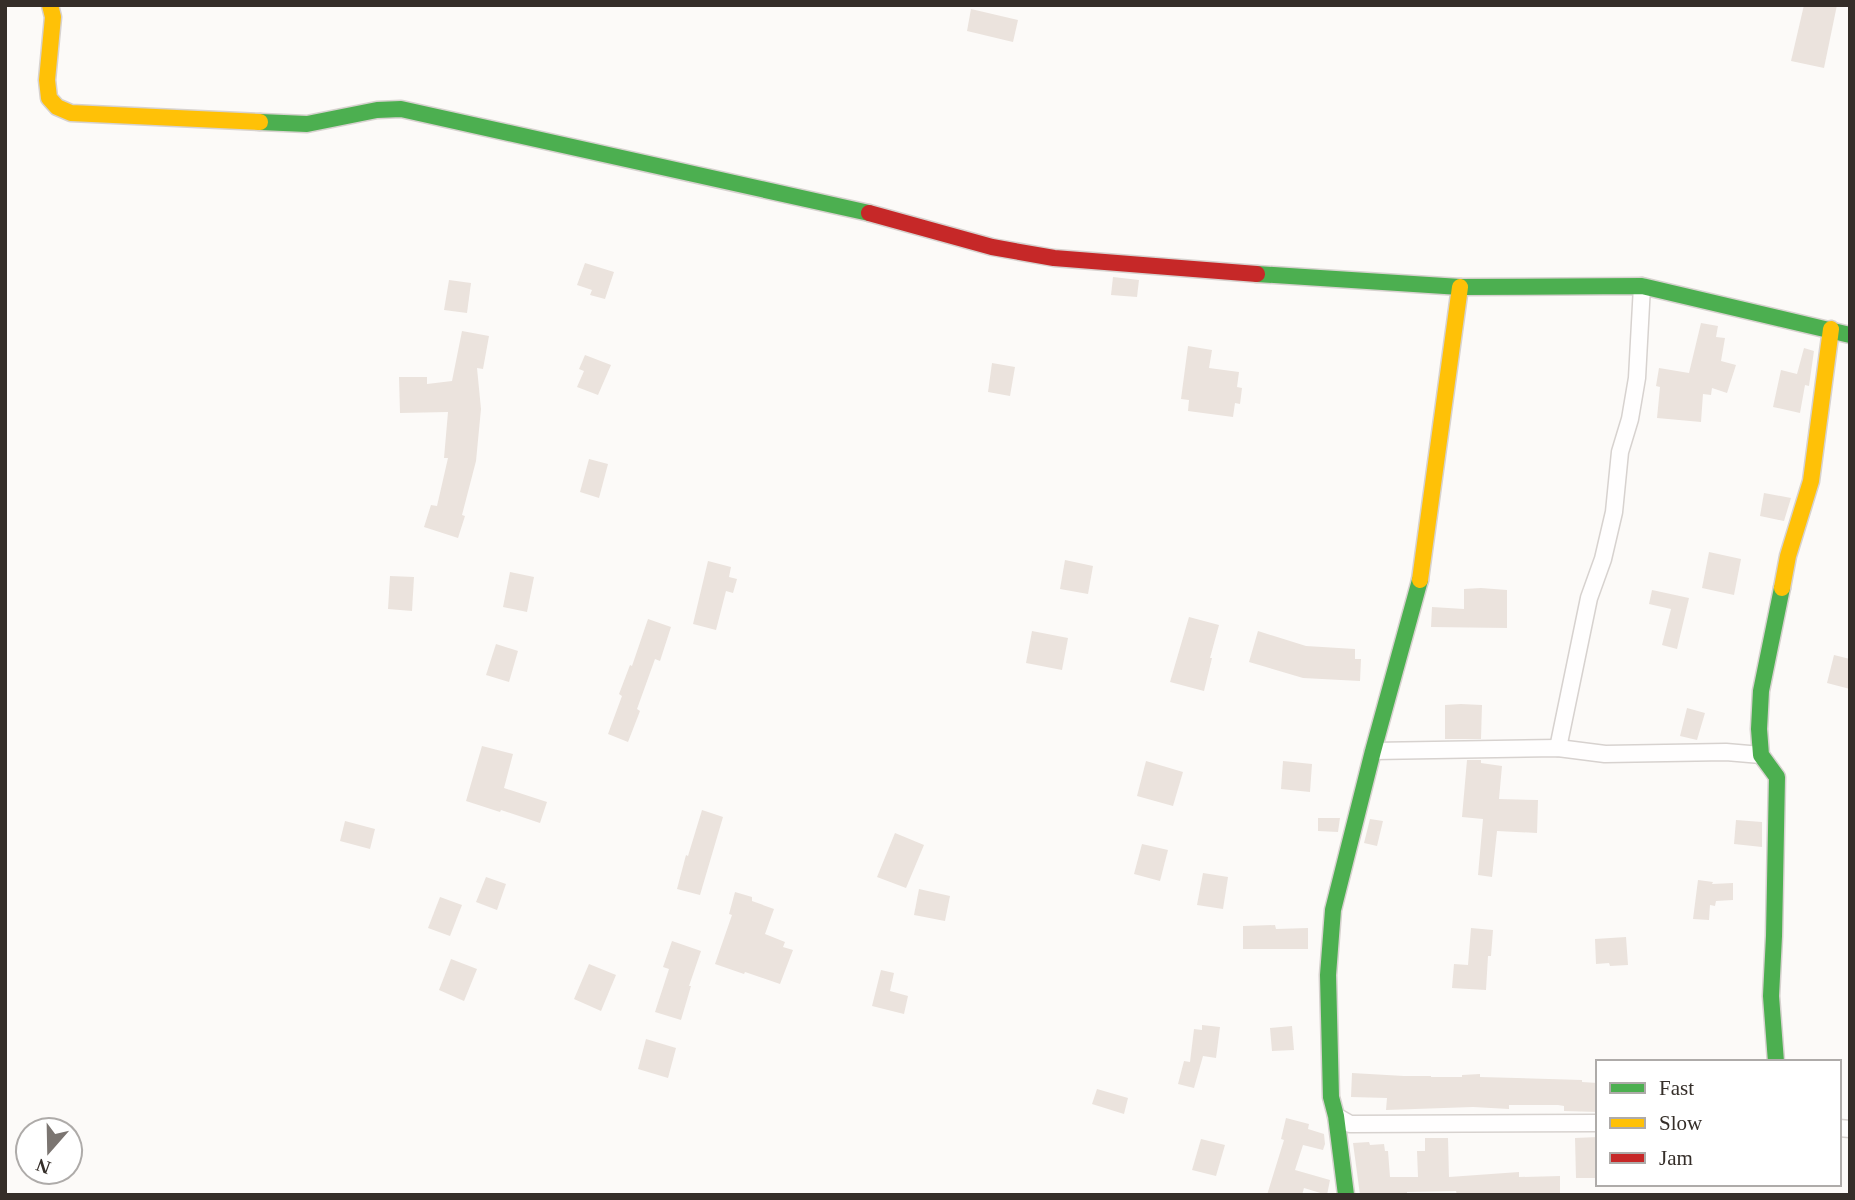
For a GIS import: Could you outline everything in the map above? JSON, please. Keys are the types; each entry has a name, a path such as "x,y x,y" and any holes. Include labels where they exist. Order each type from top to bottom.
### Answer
{"street":[{"path":"50,5 53,17 47,80 50,98 57,107 71,113 307,124 377,110 401,109 849,207 992,247 1054,258 1460,287 1642,286 1850,335"},
{"path":"1558,748 1589,598 1603,559 1614,512 1620,452 1630,419 1637,378 1642,286"},
{"path":"1346,1195 1331,1097 1328,975 1333,910 1373,751 1420,582 1460,287"},
{"path":"1776,1060 1770,996 1777,778 1761,755 1761,691 1788,556 1811,481 1831,329"},
{"path":"1373,751 1558,748 1605,754 1726,752 1761,755"},
{"path":"1336,1116 1350,1124 1596,1123"}],"building":[{"path":"1804,5 1837,5 1824,68 1791,61"},
{"path":"971,9 1018,20 1013,42 967,31"},
{"path":"585,263 614,272 605,299 590,295 592,290 577,285"},
{"path":"1113,277 1139,280 1137,297 1111,295"},
{"path":"449,280 471,283 467,313 444,310"},
{"path":"1701,323 1718,326 1716,337 1725,338 1721,361 1736,365 1727,393 1712,388 1711,395 1703,394 1701,422 1657,418 1660,387 1656,386 1659,368 1689,373"},
{"path":"462,331 489,336 483,369 477,368 481,409 476,461 458,538 424,527 431,505 437,506 448,458 444,458 448,412 400,413 399,377 427,377 427,384 452,381"},
{"path":"1188,346 1212,350 1209,368 1239,372 1237,387 1242,388 1240,404 1235,403 1233,417 1188,411 1189,400 1181,399"},
{"path":"1804,348 1814,351 1809,386 1805,385 1800,413 1773,407 1781,370 1797,374"},
{"path":"585,355 611,365 598,395 577,387 584,371 579,369"},
{"path":"992,363 1015,367 1010,396 988,392"},
{"path":"589,459 608,464 599,498 580,492"},
{"path":"1764,493 1791,498 1784,521 1760,516"},
{"path":"1709,552 1741,559 1734,595 1702,588"},
{"path":"1065,560 1093,566 1088,594 1060,589"},
{"path":"708,561 731,567 729,577 737,579 733,593 726,591 716,630 693,624"},
{"path":"510,572 534,577 527,612 503,607"},
{"path":"390,576 414,577 412,611 388,609"},
{"path":"1464,589 1507,590 1507,628 1431,627 1432,607 1464,609"},
{"path":"1652,590 1689,598 1677,649 1662,645 1671,609 1649,604"},
{"path":"1189,617 1219,625 1204,691 1170,682"},
{"path":"648,619 671,627 660,661 655,659 628,742 608,734 622,696 619,694"},
{"path":"1032,631 1068,638 1062,670 1026,663"},
{"path":"1258,631 1306,646 1355,649 1355,659 1361,659 1360,681 1303,678 1249,662"},
{"path":"496,644 518,651 509,682 486,675"},
{"path":"1834,655 1850,659 1850,689 1827,683"},
{"path":"1445,705 1482,705 1481,739 1445,739"},
{"path":"1687,708 1705,713 1697,740 1680,736"},
{"path":"482,746 513,754 504,788 547,802 540,823 466,801"},
{"path":"1467,760 1481,760 1481,763 1502,766 1499,799 1538,800 1537,833 1497,831 1492,877 1478,875 1483,819 1462,817"},
{"path":"1146,761 1183,772 1173,806 1137,796"},
{"path":"1283,761 1312,764 1310,792 1281,789"},
{"path":"702,810 723,817 700,895 677,889"},
{"path":"1318,818 1340,818 1338,832 1318,831"},
{"path":"1370,819 1383,821 1377,846 1364,843"},
{"path":"1736,820 1762,822 1762,847 1734,844"},
{"path":"345,821 375,829 370,849 340,841"},
{"path":"895,833 924,845 906,888 877,877"},
{"path":"1142,844 1168,850 1160,881 1134,874"},
{"path":"1203,873 1228,877 1223,909 1197,905"},
{"path":"486,877 506,884 497,910 476,902"},
{"path":"1698,880 1713,882 1712,884 1733,883 1733,900 1716,901 1715,906 1710,905 1709,920 1693,919"},
{"path":"919,889 950,896 945,921 914,915"},
{"path":"735,892 752,897 752,901 774,909 765,934 785,942 783,947 793,950 780,984 715,964 732,915 729,914"},
{"path":"440,897 462,905 450,936 428,928"},
{"path":"1275,925 1276,929 1308,928 1308,949 1243,949 1243,926"},
{"path":"1471,928 1493,930 1486,990 1452,988 1454,964 1468,965"},
{"path":"1626,937 1628,965 1596,964 1595,939"},
{"path":"672,941 701,951 681,1020 655,1012 669,969 663,967"},
{"path":"451,959 477,969 464,1001 439,990"},
{"path":"589,964 616,975 601,1011 574,999"},
{"path":"881,970 894,973 890,991 908,996 904,1014 872,1006"},
{"path":"1202,1025 1220,1027 1216,1058 1203,1056 1194,1088 1178,1084 1184,1061 1190,1062 1194,1029 1202,1030"},
{"path":"1292,1026 1294,1050 1272,1051 1270,1028"},
{"path":"646,1039 676,1048 668,1078 638,1069"},
{"path":"1352,1073 1431,1077 1480,1074 1480,1077 1582,1080 1596,1083 1596,1112 1564,1111 1564,1106 1558,1105 1509,1105 1509,1109 1473,1107 1386,1110 1387,1098 1351,1097"},
{"path":"1097,1089 1128,1098 1124,1114 1092,1104"},
{"path":"1286,1118 1309,1124 1308,1129 1324,1134 1323,1150 1303,1145 1295,1170 1330,1180 1327,1195 1304,1188 1302,1195 1267,1195 1284,1140 1281,1139"},
{"path":"1596,1137 1596,1178 1576,1178 1575,1138"},
{"path":"1425,1138 1448,1138 1449,1177 1519,1172 1519,1177 1560,1176 1560,1195 1457,1195 1456,1191 1360,1195 1353,1143 1384,1144 1385,1151 1388,1151 1390,1177 1418,1177 1417,1151 1425,1151"},
{"path":"1201,1139 1225,1145 1216,1176 1192,1170"}],"traffic: fast":[{"path":"260,122 307,124 377,110 401,109 869,213"},
{"path":"1257,274 1460,287 1642,286 1850,335"},
{"path":"1346,1195 1331,1097 1328,975 1333,910 1420,580"},
{"path":"1776,1060 1771,996 1777,777 1761,755 1759,729 1761,691 1782,588"}],"traffic: slow":[{"path":"50,5 53,17 47,80 49,98 57,107 71,113 260,122"},
{"path":"1420,580 1460,287"},
{"path":"1782,588 1788,556 1811,481 1831,329"}],"traffic: jam":[{"path":"869,213 992,247 1054,258 1257,274"}]}
